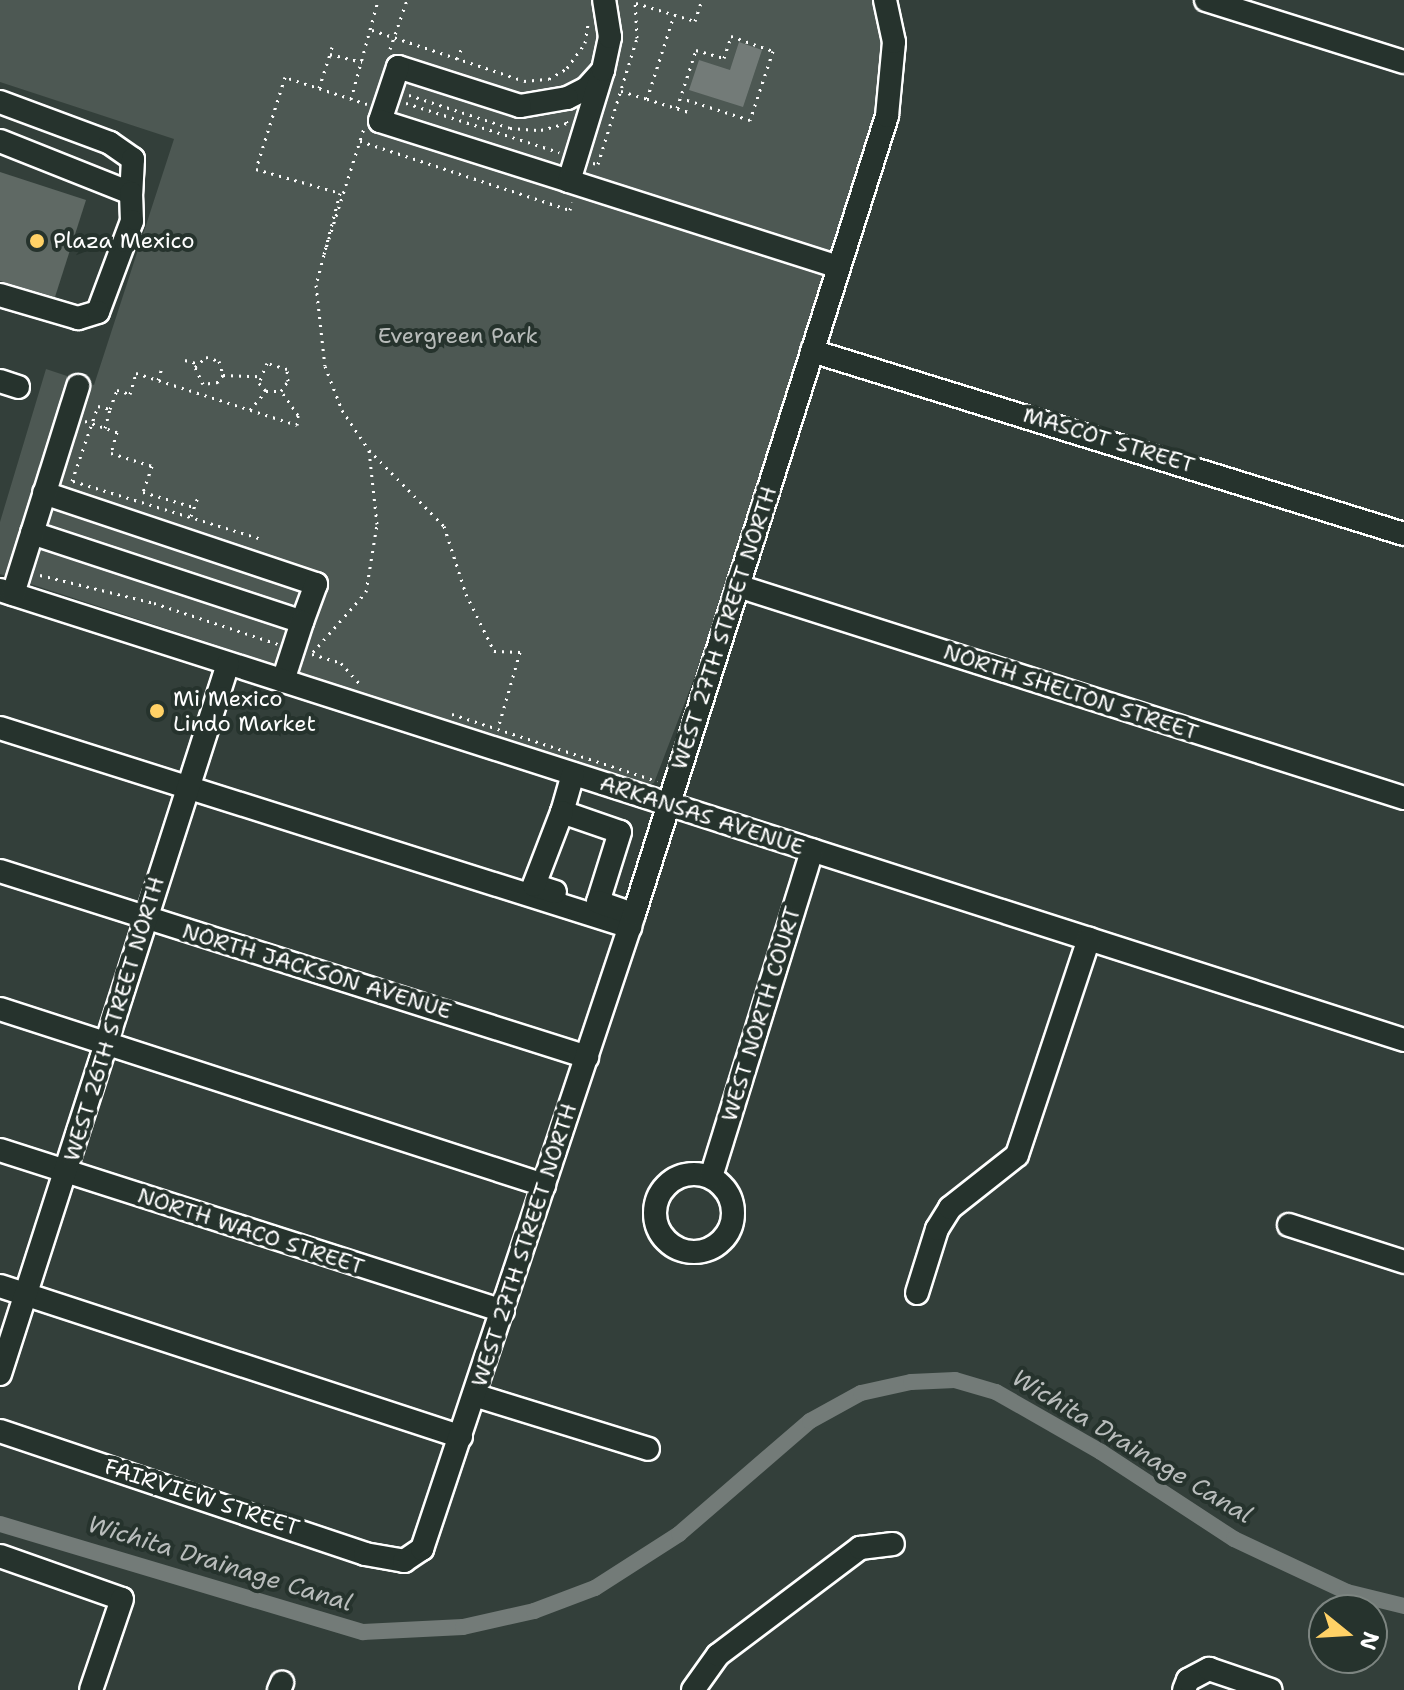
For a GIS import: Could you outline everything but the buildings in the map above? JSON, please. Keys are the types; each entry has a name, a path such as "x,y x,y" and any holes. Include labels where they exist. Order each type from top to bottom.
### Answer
{"street":[{"name":"WEST 27TH STREET NORTH","path":"404,1561 422,1549 461,1437 632,920 839,267 893,79 885,0"},
{"path":"1206,0 1404,62"},
{"path":"572,188 610,37 595,6"},
{"path":"603,70 587,88 567,98 520,106 398,67 380,121 572,188 839,267"},
{"path":"0,102 110,143 133,159 132,221 98,312 78,318 0,295"},
{"path":"0,141 131,193"},
{"name":"MASCOT STREET","path":"812,351 1404,534"},
{"path":"6,592 21,568 78,386"},
{"path":"47,484 316,584 302,622 302,651 283,681"},
{"path":"32,533 302,622"},
{"name":"NORTH SHELTON STREET","path":"738,586 1404,798"},
{"name":"ARKANSAS AVENUE","path":"6,592 573,774 672,795 812,850 1404,1040"},
{"name":"WEST 26TH STREET NORTH","path":"0,1374 228,664"},
{"path":"0,728 632,920"},
{"path":"562,812 620,832 598,902 591,905 534,885 573,774"},
{"name":"WEST NORTH COURT","path":"711,1177 812,850"},
{"name":"NORTH JACKSON AVENUE","path":"0,871 587,1057"},
{"path":"598,902 632,920"},
{"path":"917,1293 937,1229 950,1208 1017,1155 1089,939"},
{"path":"0,1009 544,1185"},
{"name":"NORTH WACO STREET","path":"0,1150 503,1311"},
{"path":"1289,1225 1404,1262"},
{"path":"0,1286 461,1437"},
{"path":"474,1395 648,1449"},
{"name":"FAIRVIEW STREET","path":"0,1431 365,1554 404,1561"},
{"path":"693,1690 718,1655 860,1548 893,1544"},
{"path":"0,1556 122,1599 91,1690"},
{"path":"1184,1690 1188,1680 1209,1669 1271,1690"}],"path":[{"path":"351,99 378,0"},
{"path":"636,3 695,21 702,0"},
{"path":"372,30 524,81 549,79 577,58 595,6"},
{"path":"647,99 674,15"},
{"path":"677,108 696,50 724,58 731,36 773,51 750,120 681,98"},
{"path":"457,59 463,45"},
{"path":"319,88 332,47"},
{"path":"330,54 362,62"},
{"path":"324,254 371,105 285,77 256,169 340,193 324,254 316,285 325,366 342,410 369,450 444,526 466,594 494,651 520,652 498,728"},
{"path":"621,91 692,113"},
{"path":"359,141 570,210 572,188"},
{"path":"185,360 196,363 215,359 223,375"},
{"path":"196,363 196,377 205,384 218,382 223,375"},
{"path":"258,376 267,363 287,369 288,381 281,391"},
{"path":"158,380 162,368"},
{"path":"105,428 117,390 130,394 136,373 297,425 298,415 281,391"},
{"path":"223,375 258,376"},
{"path":"258,376 266,391"},
{"path":"201,394 205,384"},
{"path":"250,410 266,391 281,391"},
{"path":"72,481 98,406 110,409"},
{"path":"92,423 117,432 111,453 152,466 143,492 194,507"},
{"path":"302,651 347,620 366,592 377,524 369,450"},
{"path":"47,484 72,481 261,539"},
{"path":"21,568 341,663 360,685 375,690"},
{"path":"451,713 672,795"}],"green space":[{"name":"Evergreen Park","path":"0,0 877,0 884,31 879,110 705,650 654,783 646,786 0,574 0,522 46,369 94,385 174,139 0,82"}],"shaded area":[{"path":"739,42 762,50 743,107 689,90 699,60 730,70"}],"waterway":[{"name":"Wichita Drainage Canal","path":"0,1524 363,1632 463,1627 534,1611 595,1588 679,1534 810,1421 861,1393 911,1382 955,1380 996,1392 1101,1452 1234,1539 1347,1592 1404,1606"}],"place":[{"name":"Plaza Mexico","path":"37,241"},
{"name":"Mi Mexico Lindo Market","path":"157,711"}]}
